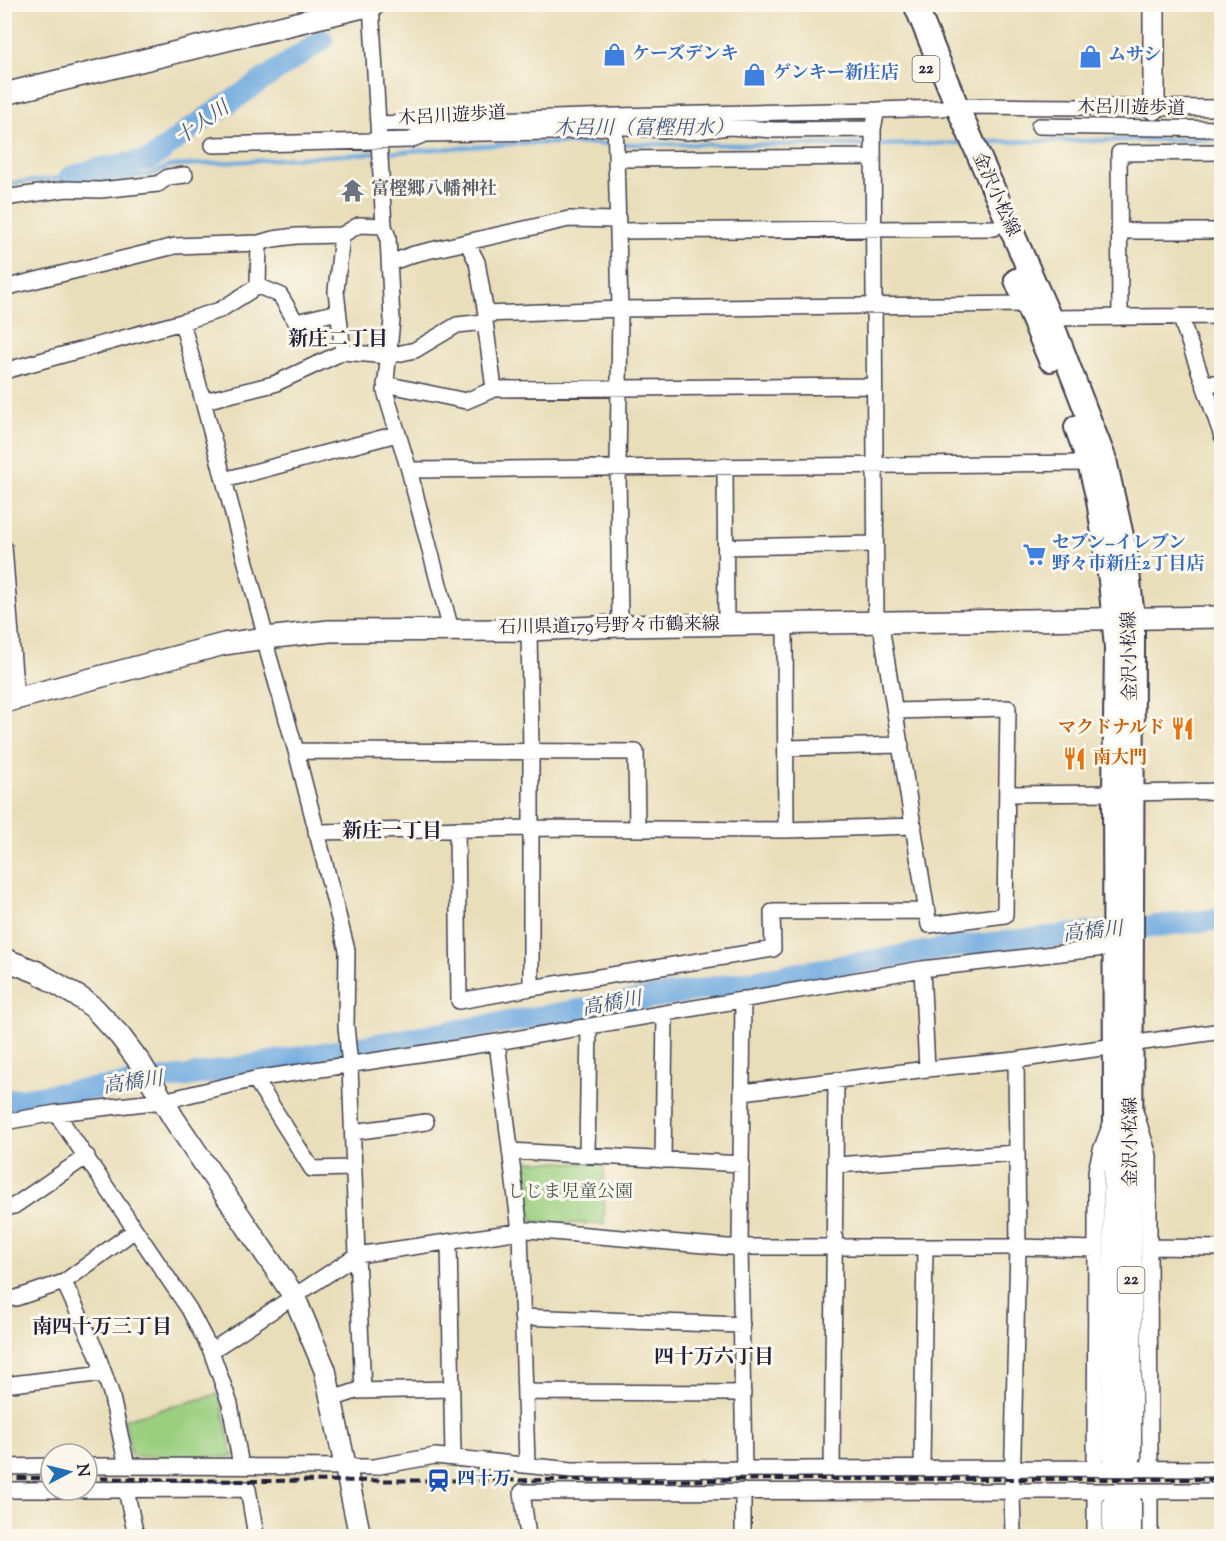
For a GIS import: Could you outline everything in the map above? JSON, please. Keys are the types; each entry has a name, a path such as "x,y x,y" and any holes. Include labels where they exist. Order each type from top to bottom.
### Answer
{"main road":[{"name":"金沢小松線","path":"898,4 950,107"},
{"name":"金沢小松線","path":"915,4 994,228 1063,391 1089,463 1123,618"},
{"path":"1154,4 1154,109"},
{"path":"4,94 372,5"},
{"name":"金沢小松線","path":"964,141 1050,318 1105,460 1126,554 1123,618 1124,919 1120,944 1124,1108 1113,1460"},
{"name":"石川県道179号野々市鶴来線","path":"10,701 224,644 329,631 528,630 620,626 1221,616"},
{"path":"4,959 37,972 62,986 94,1008 120,1036 141,1064 159,1095 294,1296 321,1360 332,1399 360,1536"},
{"path":"1113,1499 1114,1536"},
{"path":"1113,1499 1130,1536"}],"street":[{"path":"372,5 378,142 384,226 388,237 392,320 385,391 409,470 451,630"},
{"path":"616,137 877,110 950,107 1221,108"},
{"path":"877,110 872,142 876,622 882,632 929,925 1005,915 1008,708 895,711"},
{"path":"379,124 616,137 872,142"},
{"name":"木呂川遊歩道","path":"1039,126 1221,129"},
{"name":"木呂川遊歩道","path":"213,145 378,142 410,140 425,134 555,132 616,137 729,127 785,130 872,142"},
{"path":"616,137 620,309 618,468 620,626"},
{"path":"1120,316 1119,153 1221,152"},
{"path":"4,198 67,189 100,190 158,184 168,177 185,175"},
{"path":"390,263 414,254 569,219 618,225 873,230 994,228"},
{"path":"4,288 175,246 259,243 285,238 342,235 359,225 384,226"},
{"path":"1119,231 1221,231"},
{"path":"342,235 336,291 343,352"},
{"path":"467,242 477,262 494,389"},
{"path":"258,286 259,243"},
{"path":"258,286 280,294 296,322 338,312"},
{"path":"4,371 220,310 258,286"},
{"path":"204,401 274,384 343,352 388,356 415,350 457,325 486,318 620,309 1026,304"},
{"path":"1180,316 1221,436"},
{"path":"1050,318 1221,316"},
{"path":"182,322 347,950 346,1026 350,1062 363,1391"},
{"path":"1203,382 1221,383"},
{"path":"385,384 466,401 494,389 874,386"},
{"path":"224,480 397,434"},
{"path":"409,470 1089,463"},
{"path":"725,466 726,625"},
{"path":"726,547 874,544"},
{"path":"4,547 10,701"},
{"path":"785,624 786,830"},
{"path":"528,630 531,752 531,988"},
{"path":"786,748 901,745"},
{"path":"296,751 636,752 637,829"},
{"path":"1007,794 1221,791"},
{"path":"316,832 531,828 786,830 914,826"},
{"path":"457,830 459,1001 773,949 772,912 928,911"},
{"path":"4,1122 350,1062 496,1042 922,969 1120,944"},
{"path":"922,969 927,1069"},
{"path":"744,999 740,1247 744,1469"},
{"path":"663,1160 665,1013"},
{"path":"588,1156 589,1026"},
{"path":"743,1092 1016,1060 1221,1031"},
{"path":"496,1042 520,1231 527,1464"},
{"path":"1013,1536 1018,1247 1016,1060"},
{"path":"255,1079 312,1169 353,1168"},
{"path":"832,1469 836,1080"},
{"path":"1124,1108 1149,1156 1150,1468"},
{"path":"1113,1460 1096,1249 1096,1171 1101,1150 1124,1108"},
{"path":"56,1113 189,1309 211,1351 230,1404 241,1466"},
{"path":"352,1131 426,1122"},
{"path":"510,1151 742,1164"},
{"path":"835,1165 1017,1153"},
{"path":"4,1208 14,1206 87,1156"},
{"path":"4,1299 16,1298 64,1282 135,1230"},
{"path":"211,1351 357,1255 520,1231 740,1247 1096,1249"},
{"path":"449,1242 453,1457"},
{"path":"922,1468 925,1247"},
{"path":"1149,1247 1221,1248"},
{"path":"64,1282 96,1351 111,1393 127,1466"},
{"path":"522,1317 742,1325"},
{"path":"4,1385 104,1373"},
{"path":"332,1399 363,1391 452,1389"},
{"path":"525,1392 743,1393"},
{"path":"99,1466 374,1467 435,1456 572,1470 1013,1468 1113,1460 1150,1468 1221,1469"},
{"path":"4,1467 39,1466"},
{"path":"4,1490 248,1489 256,1536"},
{"path":"126,1490 136,1536"},
{"path":"743,1491 743,1536"},
{"path":"528,1536 522,1492 1012,1491 1113,1499 1150,1491 1221,1491"},
{"path":"1150,1491 1150,1536"},
{"path":"1095,1536 1113,1499"}],"green space":[{"name":"しじま児童公園","path":"525,1161 604,1164 604,1224 532,1222"},
{"path":"219,1394 233,1457 131,1456 125,1419"}],"waterway":[{"name":"十人川","path":"70,177 101,168 150,160 190,129 322,40"},
{"name":"木呂川（富樫用水）","path":"982,142 1222,139"},
{"name":"木呂川（富樫用水）","path":"383,153 526,143 612,144"},
{"name":"木呂川（富樫用水）","path":"877,145 966,143"},
{"name":"木呂川（富樫用水）","path":"619,144 870,145"},
{"name":"木呂川（富樫用水）","path":"4,184 70,177 100,181 153,174 169,166 375,153"},
{"name":"高橋川","path":"4,1101 188,1076 953,947 1222,919"}],"tunnel":[{"path":"1113,1456 1114,1504"},
{"path":"1130,1456 1130,1503"}],"railway":[{"path":"4,1478 39,1478"},
{"path":"99,1478 238,1481 1222,1479"}],"place":[{"name":"ケーズデンキ","path":"614,55"},
{"name":"ムサシ","path":"1090,56"},
{"name":"ゲンキー新庄店","path":"755,74"},
{"name":"富樫郷八幡神社","path":"353,190"},
{"name":"セブン−イレブン 野々市新庄2丁目店","path":"1034,554"},
{"name":"マクドナルド","path":"1183,729"},
{"name":"南大門","path":"1075,759"},
{"name":"四十万","path":"439,1480"}],"district":[{"name":"新庄二丁目","path":"338,340"},
{"name":"新庄一丁目","path":"392,832"},
{"name":"南四十万三丁目","path":"102,1328"},
{"name":"四十万六丁目","path":"714,1358"}]}
